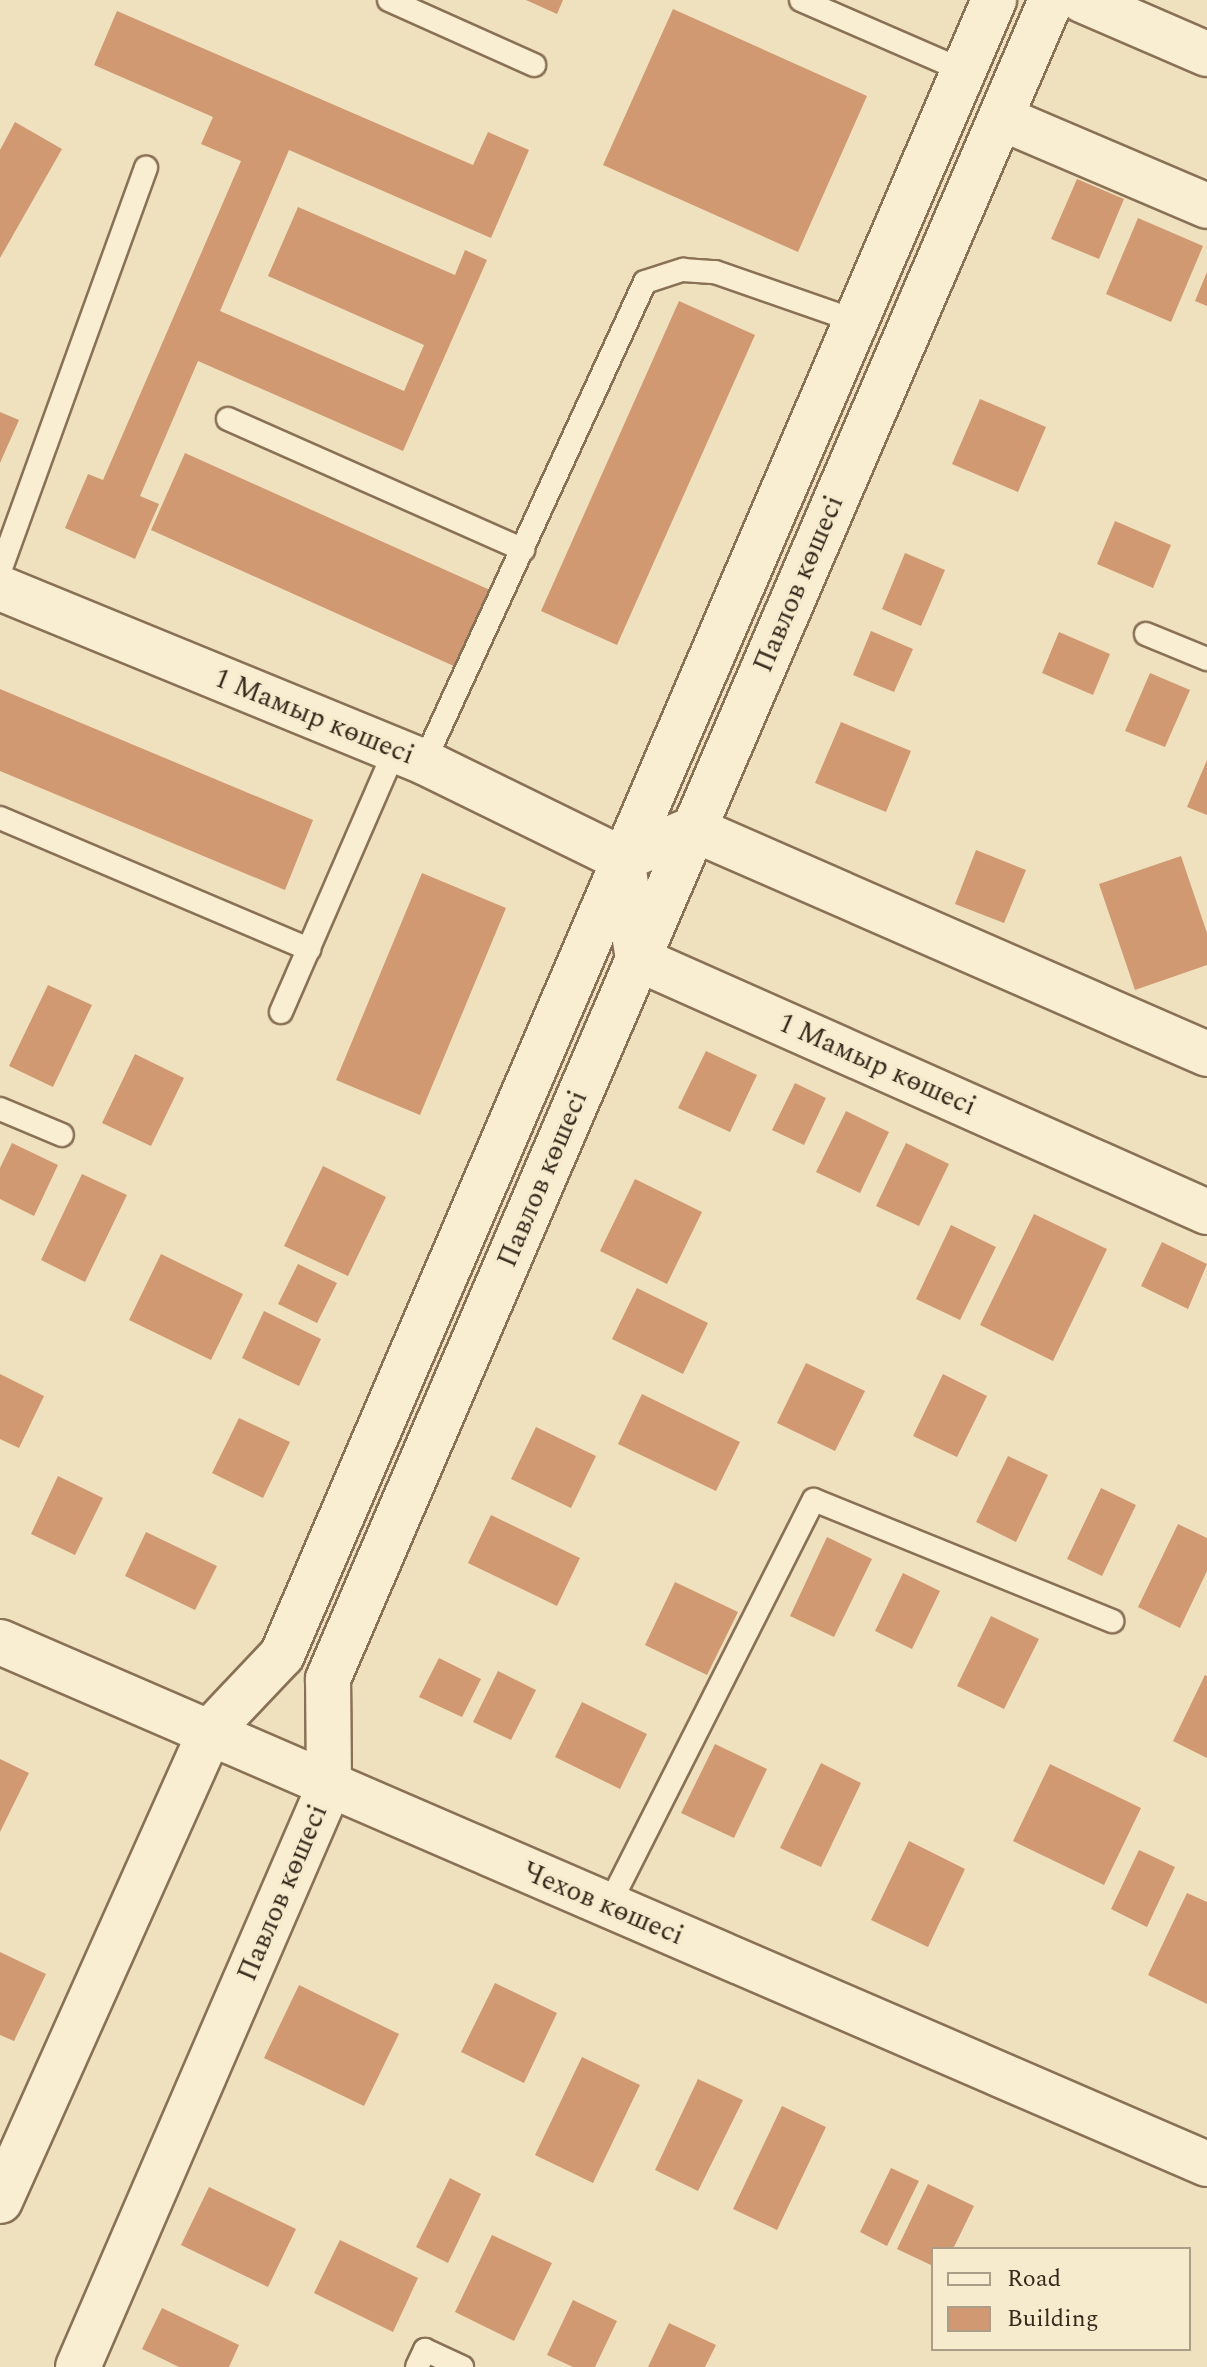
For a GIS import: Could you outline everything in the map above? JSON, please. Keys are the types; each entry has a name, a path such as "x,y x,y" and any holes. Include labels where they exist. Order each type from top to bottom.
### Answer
{"street":[{"name":"Павлов көшесі","path":"0,2201 211,1730 282,1655 994,0"},
{"name":"Павлов көшесі","path":"78,2367 329,1787 328,1679 1051,0"},
{"path":"1082,0 1207,54"},
{"path":"1001,118 1207,206"},
{"name":"1 Мамыр көшесі","path":"0,588 409,756 622,859"},
{"path":"638,959 622,859 693,829 1207,1054"},
{"name":"1 Мамыр көшесі","path":"638,959 1207,1212"},
{"name":"Чехов көшесі","path":"0,1642 211,1730 329,1787 1207,2164"}],"lane":[{"path":"389,0 534,65"},
{"path":"801,0 964,71"},
{"path":"0,571 146,168"},
{"path":"281,1012 309,949 409,756 523,550 645,282 683,270 715,272 856,321"},
{"path":"228,419 523,550"},
{"path":"1146,634 1207,659"},
{"path":"0,818 309,949"},
{"path":"0,1109 62,1135"},
{"path":"608,1907 814,1500 1112,1621"},
{"path":"417,2367 425,2350 462,2367"}],"building":[{"path":"526,0 563,0 557,14"},
{"path":"673,9 867,96 798,252 603,165"},
{"path":"117,11 473,165 488,132 529,150 491,238 289,150 220,311 404,391 424,345 268,276 298,207 455,275 465,250 487,260 403,451 198,361 140,496 159,504 135,559 65,528 88,474 103,480 241,161 201,144 213,117 94,65"},
{"path":"15,122 62,149 0,258 0,150"},
{"path":"1077,179 1124,199 1099,259 1051,239"},
{"path":"1138,218 1203,246 1171,322 1106,294"},
{"path":"1207,272 1207,306 1195,301"},
{"path":"679,301 755,335 617,645 541,611"},
{"path":"980,399 1046,427 1018,492 952,464"},
{"path":"0,412 19,420 0,463"},
{"path":"185,453 490,590 456,667 151,530"},
{"path":"1115,521 1171,545 1153,588 1097,564"},
{"path":"905,553 945,570 921,626 882,609"},
{"path":"871,631 913,649 894,692 853,675"},
{"path":"1059,632 1110,654 1093,695 1042,673"},
{"path":"1150,673 1190,690 1165,747 1125,731"},
{"path":"0,689 313,820 285,890 0,771"},
{"path":"841,722 911,751 886,812 815,783"},
{"path":"1207,760 1207,815 1187,807"},
{"path":"976,850 1026,870 1004,923 955,904"},
{"path":"1181,856 1207,933 1207,965 1135,990 1099,884"},
{"path":"422,873 506,908 420,1115 336,1080"},
{"path":"48,985 92,1005 53,1087 9,1066"},
{"path":"706,1051 757,1075 730,1132 678,1108"},
{"path":"135,1054 184,1078 151,1146 102,1123"},
{"path":"795,1083 826,1098 804,1145 772,1130"},
{"path":"846,1111 889,1132 860,1193 816,1172"},
{"path":"12,1143 58,1165 34,1216 0,1199 0,1168"},
{"path":"906,1143 949,1164 919,1226 876,1206"},
{"path":"323,1166 386,1197 348,1276 284,1246"},
{"path":"82,1174 127,1195 85,1282 41,1260"},
{"path":"635,1179 702,1212 667,1284 600,1251"},
{"path":"1034,1214 1107,1249 1053,1361 980,1325"},
{"path":"951,1225 996,1247 960,1320 916,1299"},
{"path":"1162,1242 1207,1264 1188,1309 1141,1286"},
{"path":"161,1254 243,1294 211,1360 129,1320"},
{"path":"298,1264 337,1283 317,1323 278,1304"},
{"path":"637,1288 708,1323 683,1374 612,1339"},
{"path":"264,1311 321,1339 299,1386 242,1358"},
{"path":"806,1363 865,1391 835,1451 777,1423"},
{"path":"0,1374 44,1396 19,1448 0,1439"},
{"path":"943,1374 987,1396 957,1457 913,1436"},
{"path":"642,1394 740,1442 716,1491 618,1444"},
{"path":"239,1418 290,1442 263,1498 212,1473"},
{"path":"536,1427 596,1456 571,1508 511,1479"},
{"path":"1008,1456 1048,1475 1016,1542 976,1522"},
{"path":"58,1476 103,1498 75,1555 31,1534"},
{"path":"1101,1488 1136,1505 1102,1576 1067,1559"},
{"path":"491,1515 580,1558 557,1606 468,1563"},
{"path":"1178,1524 1207,1538 1207,1571 1180,1628 1138,1607"},
{"path":"146,1532 217,1566 195,1610 125,1576"},
{"path":"827,1537 872,1559 834,1637 790,1616"},
{"path":"903,1573 940,1591 912,1649 875,1631"},
{"path":"675,1582 738,1612 707,1675 645,1645"},
{"path":"991,1616 1039,1639 1004,1709 957,1686"},
{"path":"439,1658 481,1679 462,1717 419,1697"},
{"path":"498,1671 536,1690 511,1740 473,1722"},
{"path":"1207,1676 1207,1758 1173,1741"},
{"path":"582,1702 647,1734 620,1789 555,1757"},
{"path":"715,1744 767,1769 734,1838 681,1813"},
{"path":"0,1759 29,1773 0,1832"},
{"path":"821,1763 861,1783 821,1867 780,1848"},
{"path":"1050,1764 1141,1808 1104,1885 1013,1841"},
{"path":"909,1841 965,1869 928,1947 871,1920"},
{"path":"1139,1850 1175,1867 1147,1927 1111,1909"},
{"path":"1187,1893 1207,1902 1207,2004 1148,1975"},
{"path":"0,1952 46,1974 14,2041 0,2035"},
{"path":"495,1983 557,2013 524,2083 461,2052"},
{"path":"299,1985 399,2034 364,2106 264,2058"},
{"path":"582,2057 640,2085 593,2183 535,2155"},
{"path":"698,2079 743,2100 698,2191 655,2170"},
{"path":"782,2106 826,2127 777,2230 733,2209"},
{"path":"891,2168 919,2181 887,2246 860,2232"},
{"path":"450,2178 481,2194 448,2263 416,2247"},
{"path":"928,2184 974,2206 954,2247 931,2247 931,2265 897,2249"},
{"path":"209,2187 296,2229 268,2287 181,2245"},
{"path":"492,2235 552,2263 514,2341 455,2312"},
{"path":"340,2240 418,2278 393,2332 314,2293"},
{"path":"573,2300 617,2321 595,2367 573,2367 547,2355"},
{"path":"162,2308 239,2345 229,2367 179,2367 142,2349"},
{"path":"669,2323 716,2345 705,2367 648,2367"}]}
